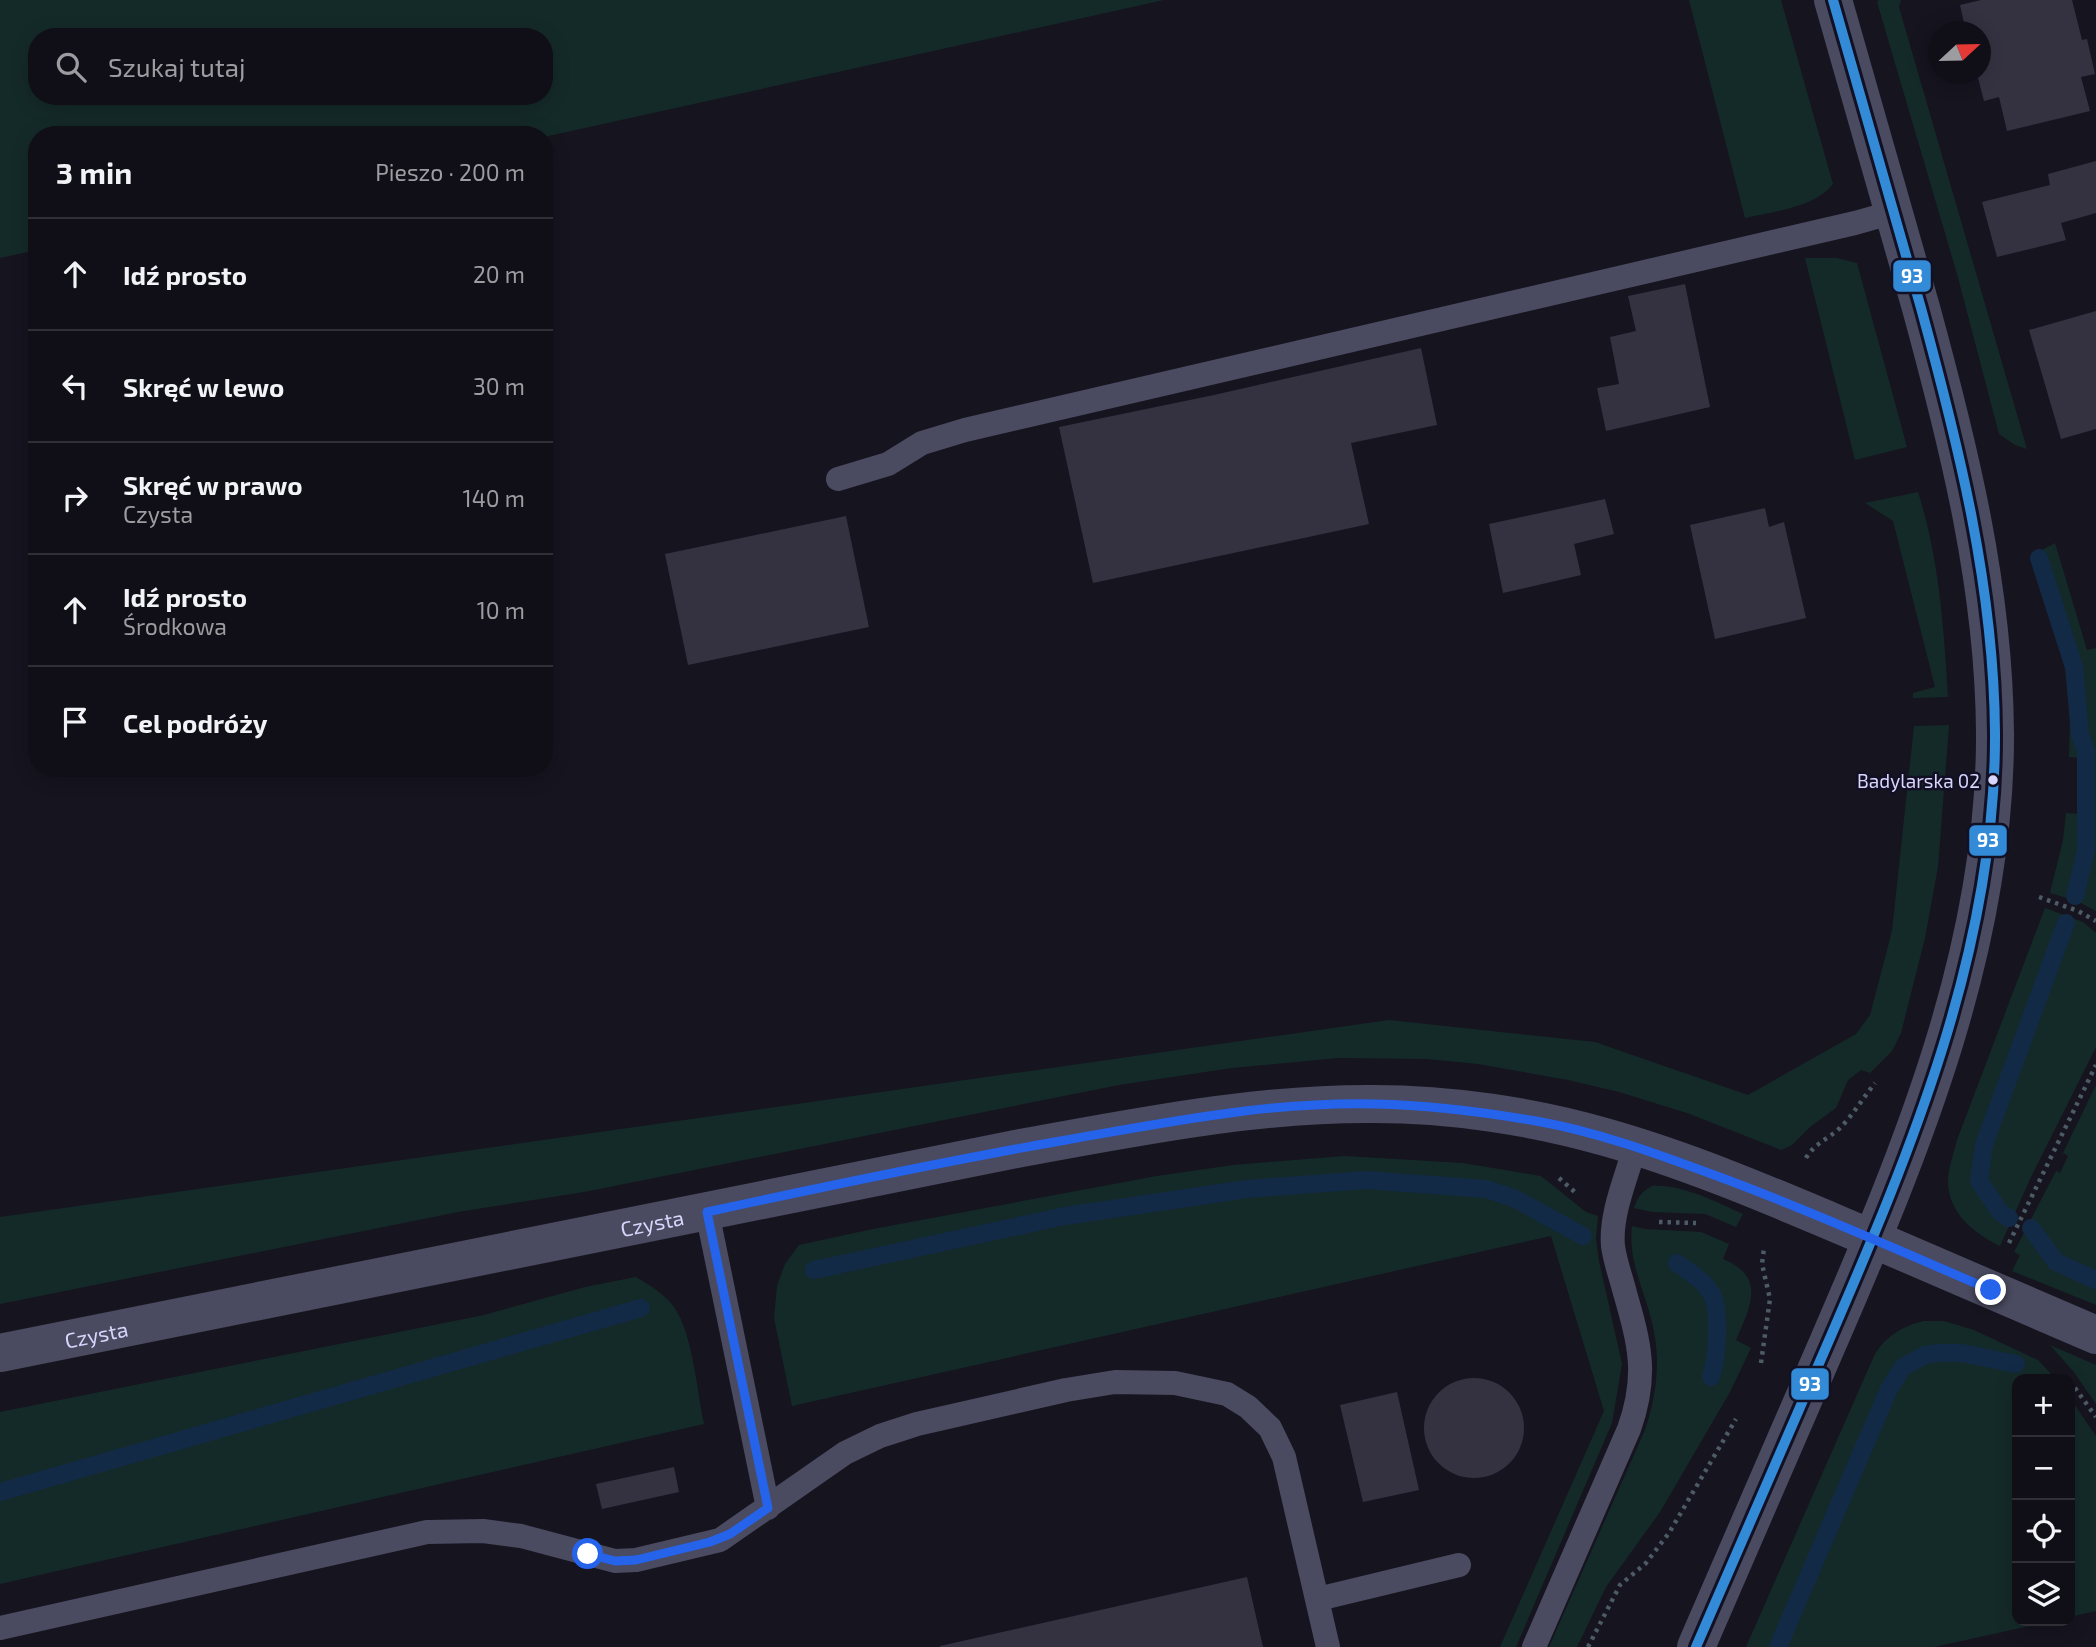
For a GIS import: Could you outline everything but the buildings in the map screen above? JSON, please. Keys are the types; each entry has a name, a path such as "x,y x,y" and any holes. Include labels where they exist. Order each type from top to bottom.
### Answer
{"street":[{"path":"1696,1647 1873,1238 1930,1087 1966,963 1982,885 1994,772 1993,679 1982,569 1973,519 1942,385 1833,0"},
{"name":"Czysta","path":"0,1353 1047,1143 1188,1118 1299,1107 1374,1104 1458,1109 1538,1121 1635,1146 1783,1201 2096,1335"}],"lane":[{"path":"838,479 888,464 922,443 965,430 1894,212"},
{"path":"1534,1647 1629,1429 1640,1394 1640,1353 1613,1245 1617,1212 1635,1146"},
{"path":"707,1212 768,1508"},
{"path":"0,1628 427,1532 470,1530 521,1536 615,1561 636,1560 720,1540 845,1453 880,1436 916,1424 1115,1381 1175,1383 1227,1394 1248,1406 1270,1429 1284,1457 1328,1647"},
{"path":"1318,1599 1459,1565"}],"path":[{"path":"2039,897 2078,911 2096,921"},
{"path":"2009,1244 2096,1065"},
{"path":"1801,1166 1815,1146 1838,1130 1850,1117 1878,1079"},
{"path":"1650,1222 1699,1224"},
{"path":"1759,1370 1768,1327 1770,1299 1762,1264 1768,1239"},
{"path":"2075,1388 2096,1417"},
{"path":"1588,1647 1620,1585 1646,1563 1669,1532 1740,1413"}],"green space":[{"path":"0,0 1164,0 553,135 553,126 28,126 28,252 0,258"},
{"path":"1689,0 1781,0 1833,184 1825,192 1793,207 1745,218"},
{"path":"1901,0 1899,7 2027,449 2015,445 1999,434 1957,274 1877,2"},
{"path":"1805,258 1837,258 1857,263 1907,447 1855,460"},
{"path":"1918,492 1936,568 1948,697 1913,698 1913,693 1935,687 1893,521 1865,503"},
{"path":"2055,543 2087,650 2096,648 2096,911 2077,901 2050,893 2063,840 2066,813 2081,814 2082,758 2069,757 2070,722 2065,665 2031,556"},
{"path":"1949,725 1938,867 1925,938 1901,1033 1892,1051 1870,1073 1861,1070 1848,1080 1836,1108 1810,1127 1792,1145 1781,1150 1687,1113 1568,1080 1478,1064 1427,1059 1338,1058 1232,1068 1119,1085 584,1192 458,1212 0,1304 0,1217 1389,1020 1595,1042 1748,1095 1856,1034 1870,1015 1892,931 1914,726"},
{"path":"2045,908 2083,922 2096,933 2096,1047 2000,1246 1971,1228 1957,1211 1952,1202 1948,1179 1957,1140"},
{"path":"2096,1085 2096,1305 2012,1271 2020,1255 2014,1252 2056,1171 2060,1173 2068,1156 2063,1153"},
{"path":"1344,1156 1463,1163 1541,1176 1586,1212 1598,1216 1596,1239 1599,1261 1622,1364 1612,1423 1516,1647 1500,1647 1604,1411 1551,1236 792,1406 774,1318 777,1286 785,1264 799,1245 1157,1176 1233,1165"},
{"path":"1652,1186 1687,1191 1743,1214 1736,1227 1705,1214 1652,1212 1634,1208 1640,1195"},
{"path":"1632,1226 1701,1232 1729,1244 1723,1259 1737,1266 1746,1275 1751,1294 1750,1305 1736,1340 1751,1348 1730,1392 1660,1512 1606,1587 1577,1647 1549,1647 1645,1430 1654,1396 1657,1373 1655,1338 1633,1255"},
{"path":"636,1277 666,1298 680,1318 694,1364 704,1424 0,1584 0,1412 484,1315 585,1287"},
{"path":"1924,1321 1944,1321 1974,1330 2038,1360 2051,1374 2012,1374 2012,1626 2029,1626 1934,1647 1746,1647 1874,1356 1895,1333"},
{"path":"2050,1345 2096,1365 2096,1404 2073,1371"},
{"path":"2075,1405 2096,1436 2096,1611 2075,1616"}],"waterway":[{"path":"2039,558 2074,667 2080,734 2086,751 2086,850 2075,896"},
{"path":"2009,1218 2000,1212 1979,1181 1984,1145 2066,923"},
{"path":"814,1270 1065,1216 1247,1189 1366,1180 1486,1189 1516,1199 1583,1236"},
{"path":"2031,1228 2056,1262 2096,1280"},
{"path":"1677,1263 1704,1284 1714,1300 1717,1334 1711,1377"},
{"path":"0,1492 641,1308"},
{"path":"1778,1647 1889,1389 1903,1367 1925,1355 1936,1353 1962,1353 2016,1364"}],"transit line":[{"name":"93","path":"1696,1647 1858,1272 1917,1123 1943,1047 1964,970 1981,892 1992,813 1995,733 1993,679 1972,518 1935,360 1833,0"}],"place":[{"name":"Badylarska 02","path":"1993,780"}],"route":[{"path":"588,1554 615,1561 636,1560 720,1540 768,1508 707,1212 1021,1147 1188,1118 1258,1111 1374,1104 1458,1109 1538,1121 1603,1136 1667,1157 1783,1201 1991,1290"}]}
